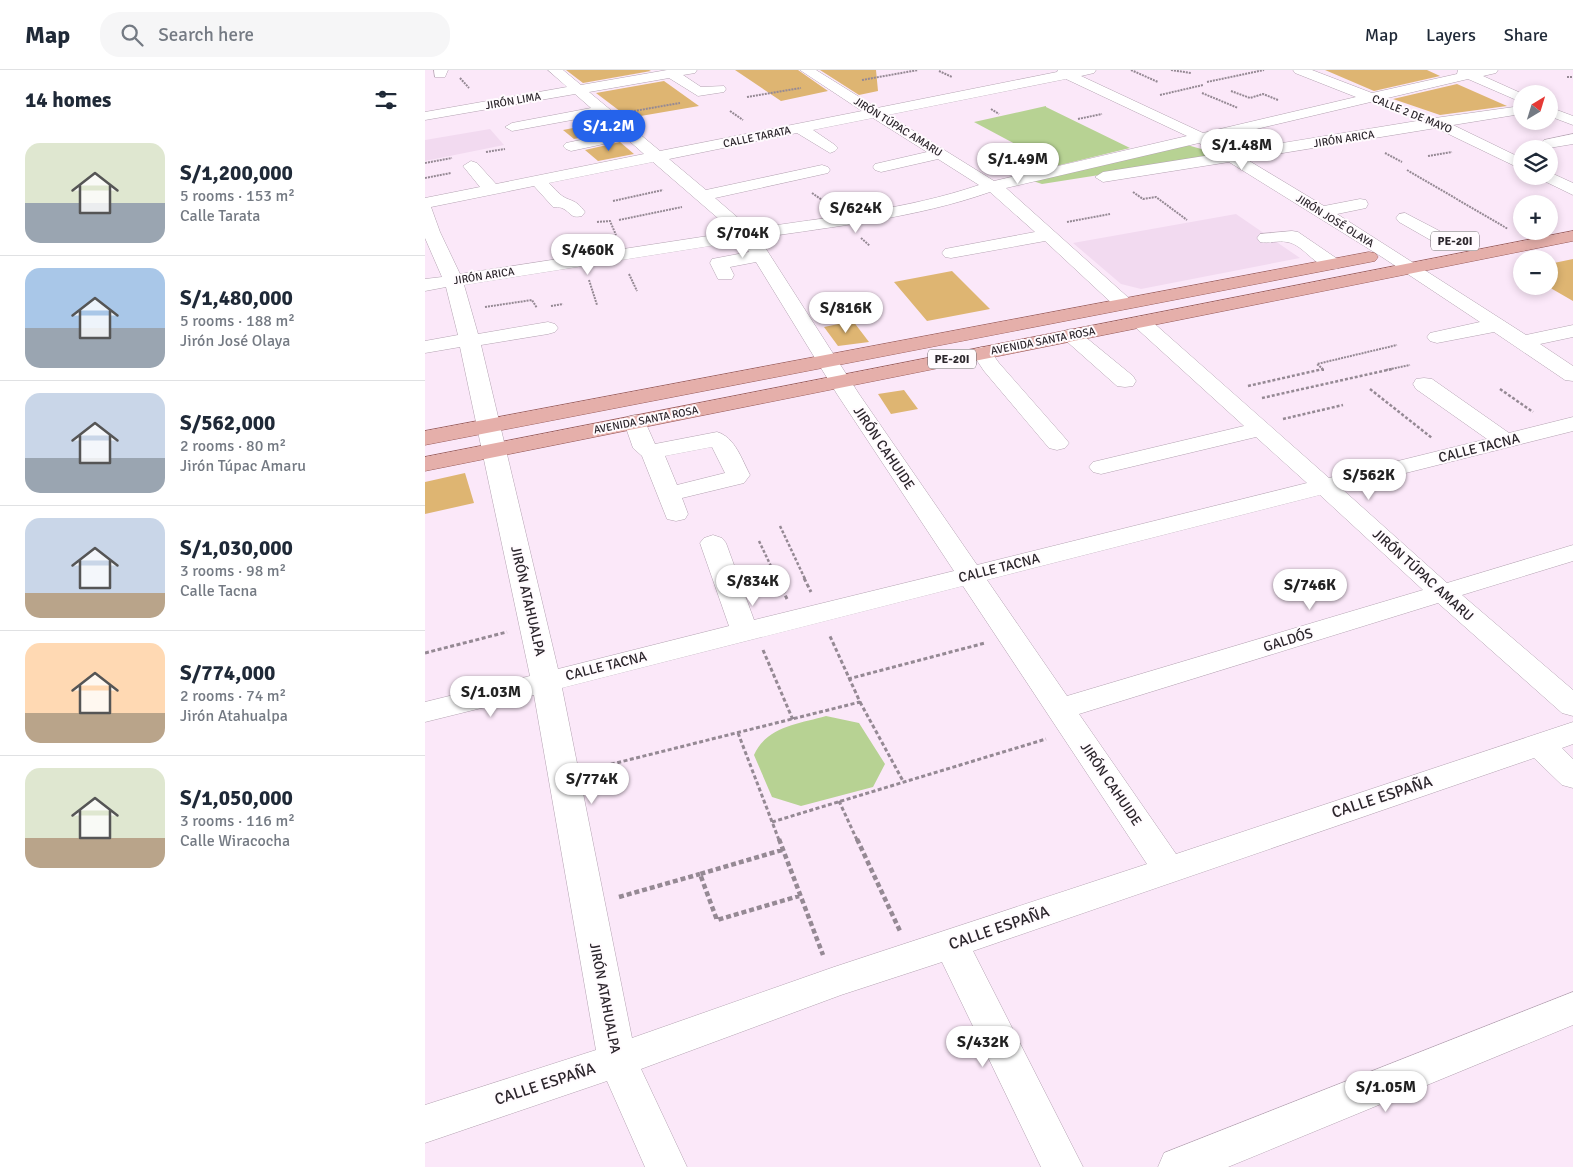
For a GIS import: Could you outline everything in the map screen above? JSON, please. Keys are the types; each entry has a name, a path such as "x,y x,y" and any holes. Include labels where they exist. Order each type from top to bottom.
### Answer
{"main road":[{"name":"AVENIDA SANTA ROSA","path":"425,438 492,438 635,422 833,371 1124,304 1511,230"},
{"name":"AVENIDA SANTA ROSA","path":"425,464 492,438 833,371 981,354 1573,236"}],"street":[{"name":"JIRÓN CAHUIDE","path":"555,70 747,234 833,371 1168,869"},
{"name":"JIRÓN LIMA","path":"425,116 690,70"},
{"name":"JIRÓN TÚPAC AMARU","path":"807,70 999,190 1124,304"},
{"name":"CALLE TARATA","path":"425,203 875,113 1064,72 1089,70"},
{"name":"CALLE 2 DE MAYO","path":"1300,70 1395,107"},
{"name":"JIRÓN ARICA","path":"425,285 880,214 999,190 1200,138 1371,98 1464,72 1491,70"},
{"name":"JIRÓN JOSÉ OLAYA","path":"1064,72 1200,138 1410,268 1573,376"},
{"path":"1420,73 1464,72 1513,94"},
{"path":"671,73 698,92 719,89"},
{"path":"519,100 537,116"},
{"path":"1558,104 1566,103"},
{"path":"1156,116 1181,110"},
{"name":"JIRÓN ARICA","path":"999,190 1109,177 1513,111"},
{"name":"CALLE 2 DE MAYO","path":"1410,112 1513,160"},
{"path":"512,127 606,113"},
{"path":"1558,115 1573,121"},
{"path":"800,128 830,148"},
{"path":"571,146 631,134"},
{"path":"1558,142 1573,139"},
{"path":"881,167 942,154"},
{"path":"464,169 492,190"},
{"path":"706,199 754,185 822,170"},
{"path":"739,174 754,185"},
{"path":"1109,177 1123,190"},
{"path":"538,181 559,203 566,202 576,212"},
{"path":"1558,182 1573,190"},
{"path":"1320,212 1360,204"},
{"name":"JIRÓN ATAHUALPA","path":"425,210 431,232 453,280 470,340 546,681 562,776 617,1060 666,1167"},
{"path":"1405,218 1447,242"},
{"path":"951,253 1045,231"},
{"path":"1267,238 1292,236 1332,264"},
{"path":"1047,255 1067,251"},
{"path":"725,275 719,263 760,256"},
{"name":"JIRÓN TÚPAC AMARU","path":"1141,322 1443,593 1573,706"},
{"path":"1437,337 1496,324"},
{"path":"425,347 548,328"},
{"path":"1522,342 1573,331"},
{"path":"1071,336 1125,381"},
{"path":"981,354 1057,443"},
{"path":"1420,374 1505,441"},
{"path":"635,422 645,448 652,452 673,504 736,478 738,475 720,441 717,439 652,452"},
{"name":"CALLE TACNA","path":"425,712 1565,426"},
{"path":"1101,467 1258,427"},
{"path":"713,543 749,630"},
{"name":"GALDÓS","path":"1067,720 1443,593 1573,553"},
{"name":"CALLE ESPAÑA","path":"425,1124 617,1060 833,982 951,944 1573,733"},
{"path":"1539,745 1573,777"},
{"path":"951,944 1062,1167"},
{"path":"1179,1167 1573,1008"}],"path":[{"path":"747,98 918,70"},
{"path":"1131,70 1158,82"},
{"path":"1171,70 1191,73"},
{"path":"1207,82 1264,70"},
{"path":"1567,77 1573,76"},
{"path":"1157,96 1203,85"},
{"path":"1231,90 1249,98 1263,94 1281,102"},
{"path":"1202,93 1244,111"},
{"path":"606,113 681,102"},
{"path":"425,178 464,169"},
{"path":"1407,170 1511,230"},
{"path":"1109,177 1143,199 1156,197 1187,220"},
{"path":"613,201 689,184"},
{"path":"619,220 706,199"},
{"path":"1045,231 1110,214"},
{"path":"596,222 610,220 624,253"},
{"path":"582,260 597,305"},
{"path":"462,311 532,300 536,308 563,304"},
{"path":"1227,398 1324,370 1317,364 1397,345"},
{"path":"1227,398 1420,374"},
{"path":"1370,389 1453,454"},
{"path":"1500,389 1565,426"},
{"path":"1258,427 1343,405"},
{"path":"780,526 808,616"},
{"path":"759,541 848,679 903,781"},
{"path":"425,653 534,625"},
{"path":"749,630 793,720"},
{"path":"848,679 1011,636"},
{"path":"562,776 860,702"},
{"path":"772,822 903,781 1067,720"},
{"path":"738,733 833,982"},
{"path":"839,801 912,957"},
{"path":"587,906 782,850"},
{"path":"700,874 717,920 799,896"}],"shaded area":[{"path":"490,129 504,145 425,161 425,140"},
{"path":"1236,214 1300,258 1141,289 1121,284 1073,243"}],"green space":[{"path":"1046,106 1130,148 1056,166 974,122"},
{"path":"1187,145 1205,150 1208,155 1201,159 1042,184 1033,181"},
{"path":"826,716 859,723 885,764 873,787 801,806 772,797 754,755 760,745 775,732 795,724"}],"building":[{"path":"566,70 649,70 651,71 583,83"},
{"path":"735,70 798,70 828,91 781,101"},
{"path":"820,70 876,70 878,91 859,95"},
{"path":"1325,70 1427,70 1440,76 1374,91"},
{"path":"664,81 699,106 629,118 596,93"},
{"path":"1457,84 1507,106 1440,115 1393,99"},
{"path":"598,123 608,132 574,139 563,130"},
{"path":"620,142 634,154 598,161 585,150"},
{"path":"1573,259 1573,301 1558,292 1558,262"},
{"path":"952,271 990,309 927,321 894,282"},
{"path":"853,321 869,342 838,346 824,327"},
{"path":"904,390 918,409 891,414 878,394"},
{"path":"465,473 474,503 425,514 425,482"}]}
